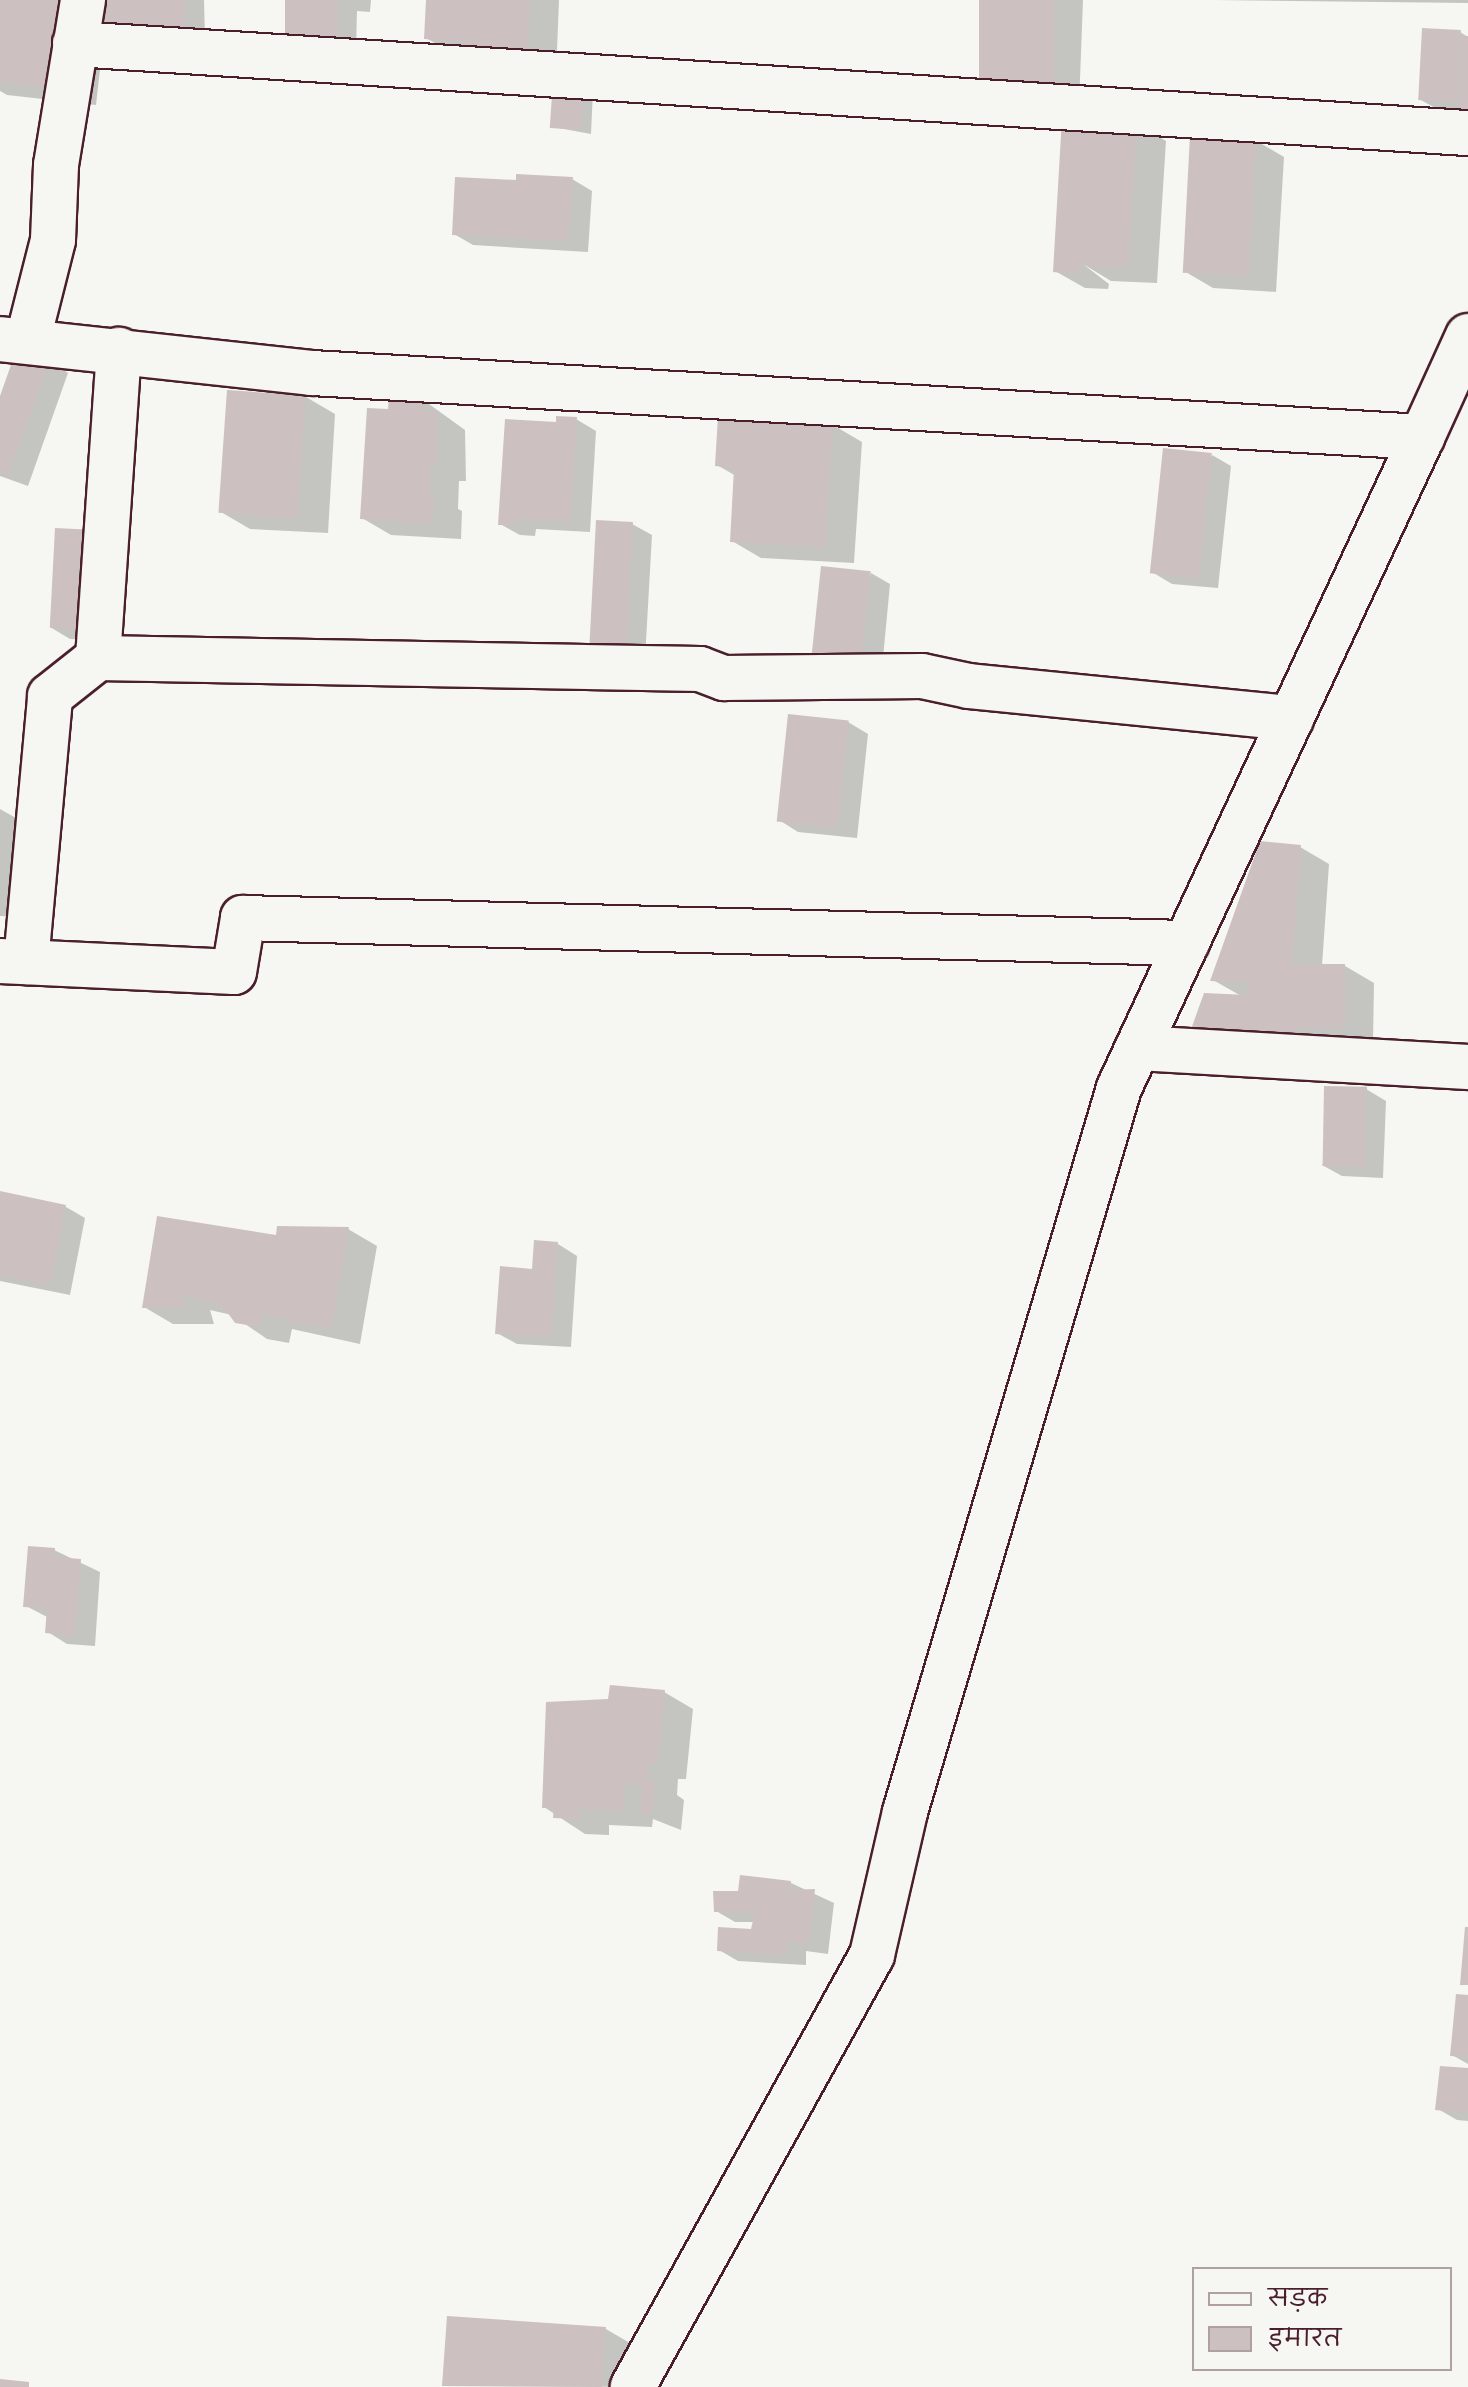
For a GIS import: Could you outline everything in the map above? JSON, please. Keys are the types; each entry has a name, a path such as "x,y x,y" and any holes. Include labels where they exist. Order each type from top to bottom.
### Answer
{"street":[{"path":"83,0 56,165 53,240 14,339 312,373 1422,437"},
{"path":"75,44 1468,133"},
{"path":"633,2387 872,1955 905,1812 1119,1088 1468,336"},
{"path":"98,658 119,350"},
{"path":"1187,943 243,918 234,972 13,962 50,696 98,658 700,669 724,678 922,676 969,686 1291,718"},
{"path":"1138,1048 1468,1067"}],"building":[{"path":"0,0 77,0 67,89 0,82"},
{"path":"106,0 185,0 185,28 106,28"},
{"path":"285,0 338,0 338,38 285,38"},
{"path":"426,0 530,0 527,59 464,48 464,41 424,39"},
{"path":"979,0 1054,0 1054,89 979,89"},
{"path":"1422,28 1461,30 1457,102 1418,100"},
{"path":"1462,36 1468,36 1468,114 1458,114"},
{"path":"553,81 584,83 581,130 550,128"},
{"path":"1062,118 1137,122 1128,267 1080,265 1079,274 1053,272"},
{"path":"1190,135 1256,138 1249,276 1183,273"},
{"path":"516,174 573,177 568,241 452,235 455,177 516,180"},
{"path":"17,348 50,359 8,476 0,473 0,396"},
{"path":"227,390 306,396 297,518 218,513"},
{"path":"389,395 423,397 422,411 436,411 437,466 430,465 429,492 434,493 432,523 360,519 367,408 388,409"},
{"path":"556,416 577,417 570,522 517,519 516,525 498,525 505,419 556,422"},
{"path":"718,416 833,423 825,547 730,542 734,468 715,466"},
{"path":"1163,448 1212,453 1199,578 1150,573"},
{"path":"596,520 633,522 625,667 588,665"},
{"path":"55,528 90,530 85,630 50,628"},
{"path":"821,566 871,571 859,681 810,675"},
{"path":"788,714 849,720 837,828 777,821"},
{"path":"1260,841 1301,845 1292,964 1345,964 1345,1028 1296,1027 1296,1037 1189,1035 1204,993 1248,995 1249,983 1210,981"},
{"path":"1324,1086 1367,1087 1366,1167 1323,1166"},
{"path":"0,1191 66,1205 50,1285 0,1275"},
{"path":"157,1216 276,1235 277,1226 349,1227 331,1329 263,1314 259,1327 235,1323 222,1305 182,1295 186,1308 142,1308"},
{"path":"534,1240 558,1242 551,1337 495,1334 500,1266 532,1269"},
{"path":"28,1546 55,1548 55,1557 81,1559 75,1636 45,1633 47,1608 23,1607"},
{"path":"610,1685 665,1690 657,1764 649,1763 647,1780 655,1781 652,1814 640,1813 642,1784 626,1783 623,1811 580,1809 580,1819 553,1818 554,1808 542,1808 546,1702 608,1699"},
{"path":"740,1875 791,1881 790,1890 815,1889 809,1945 787,1941 787,1955 717,1951 718,1927 751,1929 755,1912 714,1912 713,1891 738,1891"},
{"path":"1465,1927 1468,1927 1468,1985 1460,1985"},
{"path":"1456,1994 1468,1995 1468,2057 1450,2056"},
{"path":"1440,2066 1468,2068 1468,2113 1435,2110"},
{"path":"447,2316 606,2327 602,2387 442,2386"},
{"path":"0,2379 29,2382 29,2387 0,2387"}]}
